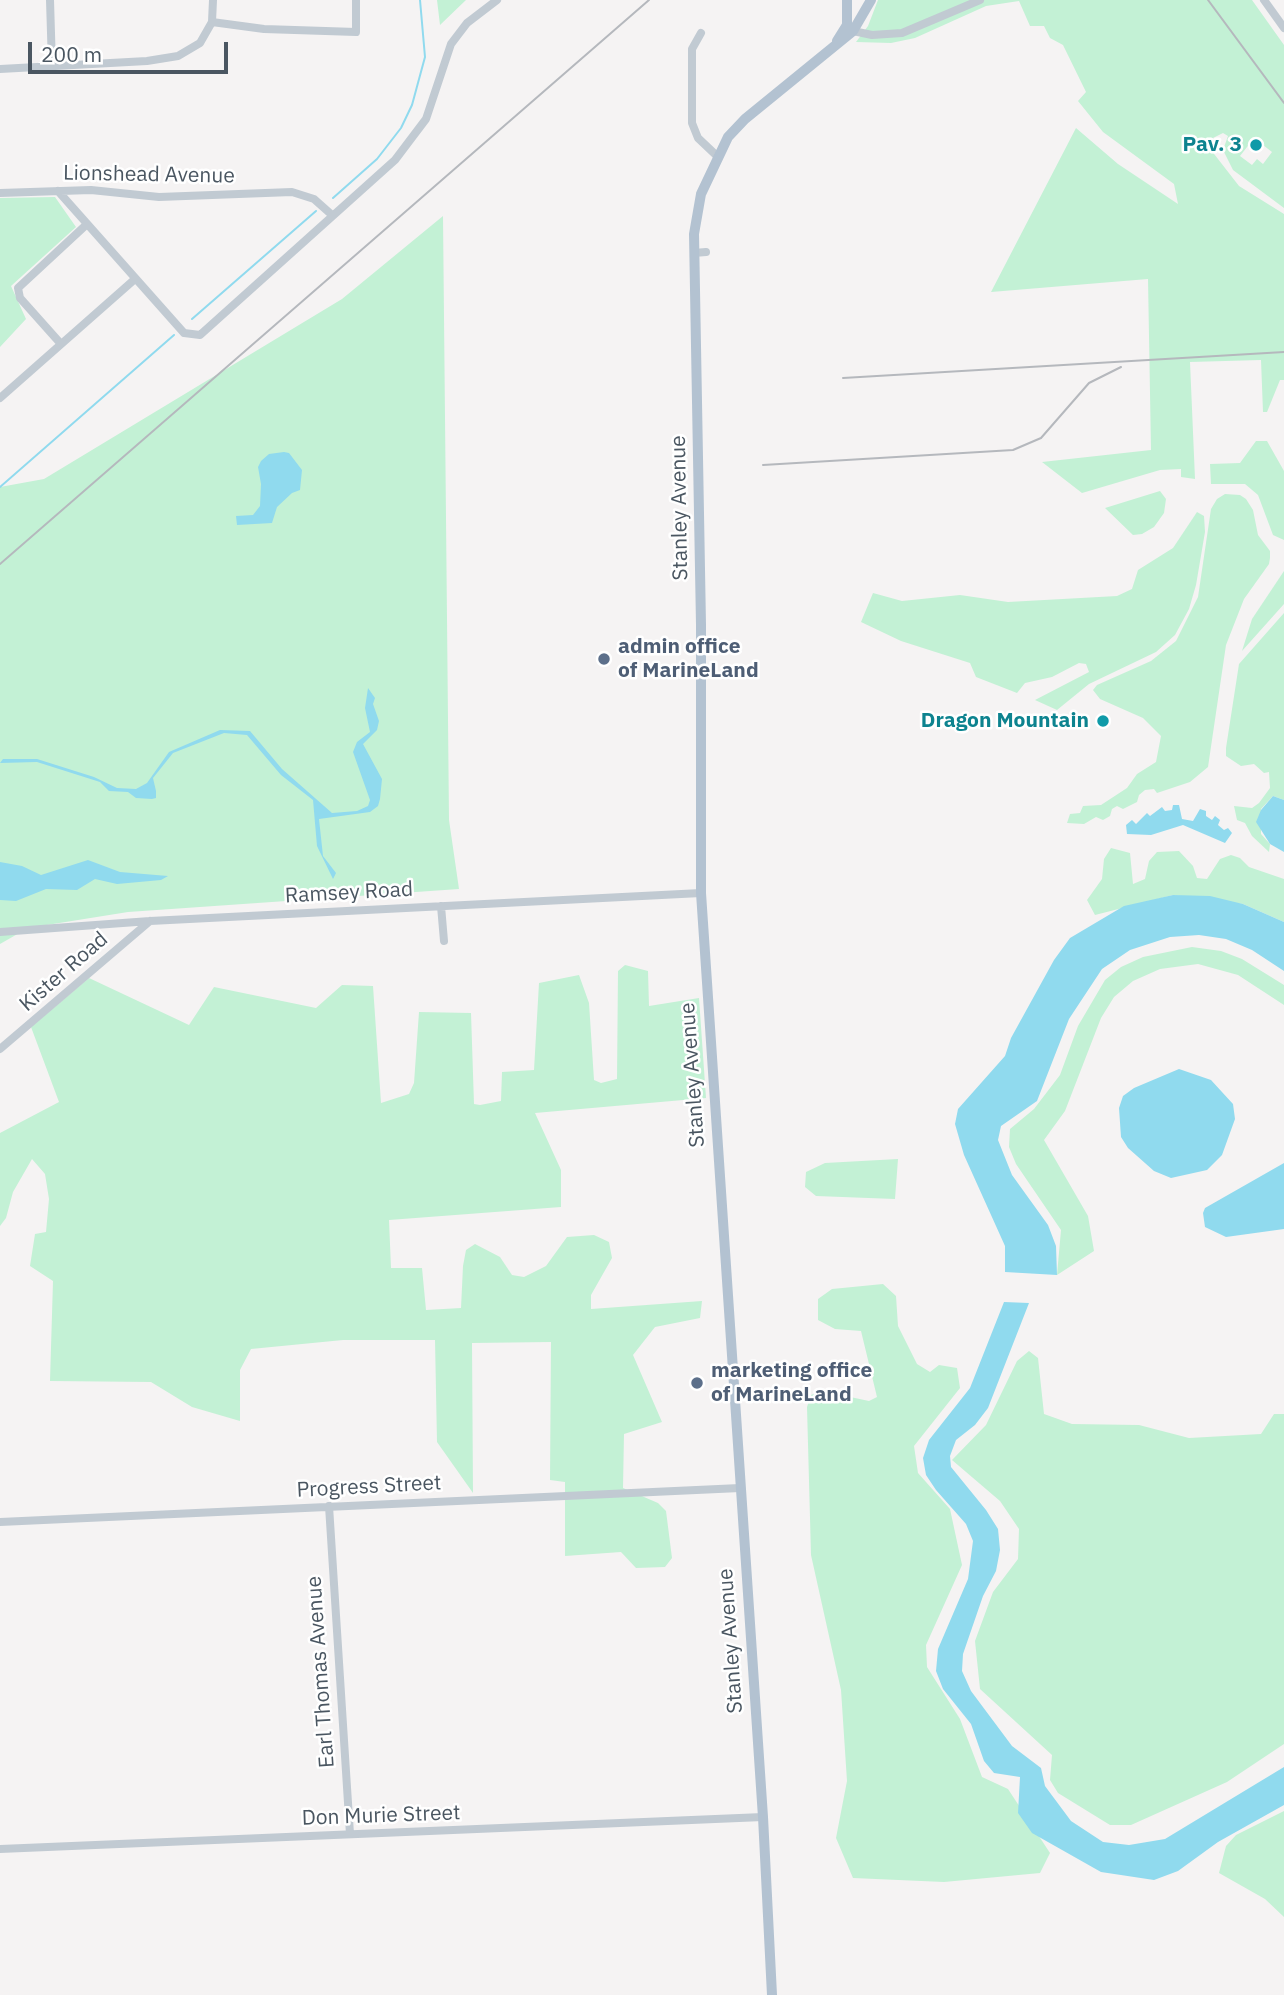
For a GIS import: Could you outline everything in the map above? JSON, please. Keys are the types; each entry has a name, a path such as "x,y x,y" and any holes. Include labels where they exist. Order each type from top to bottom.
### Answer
{"main road":[{"path":"831,50 847,25 847,0"},
{"name":"Stanley Avenue","path":"772,1995 763,1817 701,893 701,615 694,234 701,194 728,137 745,119 853,31 871,0"}],"street":[{"path":"50,0 52,66"},
{"path":"0,69 178,56 200,43 212,22 213,0"},
{"path":"212,22 264,29 356,32 356,0"},
{"path":"58,191 184,333 194,336 205,332 394,160 414,138 426,119 451,44 467,23 497,0"},
{"path":"853,31 872,35 902,33 980,0"},
{"path":"1264,0 1284,28"},
{"path":"701,33 692,49 692,123 698,138 717,156"},
{"name":"Lionshead Avenue","path":"0,193 99,190 152,197 292,192 314,199 332,215"},
{"path":"61,344 20,298 18,288 86,225"},
{"path":"694,253 706,252"},
{"path":"0,398 135,279"},
{"name":"Ramsey Road","path":"0,932 150,920 701,893"},
{"path":"441,906 444,941"},
{"name":"Kister Road","path":"0,1049 150,920"},
{"name":"Progress Street","path":"0,1522 740,1488"},
{"name":"Earl Thomas Avenue","path":"329,1506 350,1834"},
{"name":"Don Murie Street","path":"0,1849 763,1817"}],"green space":[{"path":"437,0 466,0 440,25"},
{"path":"878,0 1252,0 1284,45 1284,208 1233,170 1223,150 1228,136 1223,133 1205,142 1206,148 1211,150 1239,186 1284,214 1284,380 1280,380 1267,412 1263,412 1261,360 1190,362 1195,479 1181,477 1181,469 1160,470 1082,493 1042,462 1151,450 1148,279 991,292 1076,128 1118,164 1178,204 1174,184 1103,132 1078,101 1086,92 1063,45 1050,38 1044,26 1030,26 1019,1 986,6 915,38 891,43 856,42 868,26","holes":["1254,138 1272,152 1263,164 1257,159 1252,165 1240,156"]},
{"path":"55,197 76,227 11,286 26,319 0,347 0,198"},
{"path":"443,216 449,820 459,889 128,912 28,928 0,944 0,487 44,479 342,299"},
{"path":"1256,441 1267,441 1284,471 1284,540 1273,535 1258,495 1245,484 1211,484 1210,464 1240,463"},
{"path":"1160,491 1166,499 1164,513 1154,527 1142,534 1133,535 1105,508"},
{"path":"1225,494 1240,495 1246,499 1253,510 1258,535 1270,551 1270,558 1269,564 1244,599 1226,645 1208,767 1190,782 1157,793 1154,789 1145,790 1139,795 1137,802 1123,809 1117,806 1112,809 1110,816 1103,820 1096,817 1084,824 1067,823 1070,814 1080,813 1083,806 1101,805 1127,788 1137,774 1156,762 1161,736 1143,718 1100,699 1093,690 1097,685 1151,661 1176,641 1198,597 1211,509 1217,499"},
{"path":"1197,512 1204,516 1205,532 1196,585 1189,609 1175,635 1156,652 1089,684 1057,710 1035,700 1089,672 1086,664 1079,663 1052,677 1025,683 1017,693 976,677 970,663 901,641 861,622 873,593 902,601 960,595 1008,602 1117,596 1132,589 1138,570 1173,548"},
{"path":"1284,571 1284,604 1242,651 1252,619"},
{"path":"1284,613 1284,800 1273,796 1261,809 1261,834 1270,844 1269,852 1252,836 1245,823 1237,820 1234,806 1252,808 1259,803 1270,788 1269,772 1264,773 1254,764 1241,766 1226,756 1226,748 1239,664"},
{"path":"1111,848 1130,853 1133,884 1145,879 1149,861 1157,852 1179,851 1193,866 1197,878 1207,879 1220,859 1231,855 1240,858 1249,867 1284,879 1284,922 1243,904 1173,895 1095,915 1087,900 1102,879 1104,859"},
{"path":"1192,947 1221,951 1242,959 1284,985 1284,1005 1238,975 1198,964 1160,969 1133,981 1114,997 1101,1018 1065,1111 1044,1140 1088,1216 1094,1251 1057,1275 1061,1230 1016,1164 1009,1147 1010,1129 1034,1109 1060,1075 1078,1026 1105,980 1121,967 1143,957"},
{"path":"625,965 648,971 649,1006 699,998 706,1098 535,1113 561,1170 561,1207 389,1220 391,1268 422,1268 426,1310 461,1308 466,1250 475,1244 500,1257 512,1275 524,1277 546,1266 567,1237 594,1235 609,1242 612,1258 591,1295 591,1309 702,1301 700,1318 655,1327 633,1355 662,1422 624,1434 623,1488 658,1503 666,1511 672,1558 665,1567 636,1568 621,1552 565,1556 565,1482 550,1480 551,1342 472,1343 473,1493 437,1442 435,1340 343,1340 251,1349 240,1370 240,1421 192,1407 151,1382 50,1381 53,1281 30,1266 35,1234 46,1232 49,1199 45,1174 32,1159 13,1192 6,1218 0,1226 0,1133 59,1102 31,1027 89,978 189,1025 214,987 316,1008 342,985 373,986 381,1103 409,1094 414,1083 419,1012 471,1013 474,1104 480,1105 501,1101 502,1072 534,1070 539,983 579,975 589,1003 594,1080 601,1083 617,1079 618,971"},
{"path":"898,1159 895,1199 816,1196 805,1187 806,1172 825,1163"},
{"path":"883,1284 896,1296 898,1326 917,1364 930,1372 939,1365 957,1368 960,1388 914,1446 918,1473 950,1509 962,1565 926,1645 927,1667 960,1719 982,1777 1008,1789 1050,1853 1040,1873 944,1882 853,1878 836,1838 847,1781 841,1690 811,1555 807,1407 811,1395 822,1391 869,1401 877,1397 861,1331 835,1329 818,1320 818,1299 832,1289"},
{"path":"1029,1351 1038,1358 1044,1414 1072,1424 1139,1425 1189,1438 1261,1434 1274,1414 1284,1414 1284,1744 1227,1782 1131,1825 1110,1825 1058,1793 1050,1780 1052,1755 980,1689 975,1641 993,1592 1018,1559 1019,1529 1000,1501 952,1460 986,1425 1017,1361"},
{"path":"1284,1811 1284,1917 1265,1899 1219,1873 1226,1846 1236,1835"}],"water":[{"path":"289,453 302,470 300,490 292,493 277,507 272,523 237,525 236,516 253,515 260,506 261,484 258,467 261,461 269,454"},
{"path":"368,688 375,698 373,704 379,721 377,730 363,744 382,779 380,799 378,806 370,812 319,819 323,856 336,873 333,879 317,846 313,800 281,775 247,735 224,733 173,753 153,778 156,798 152,799 136,798 128,792 109,791 100,782 37,762 0,763 3,759 37,759 94,777 117,788 136,789 147,783 169,752 220,730 250,731 282,769 332,813 357,811 368,806 370,800 353,752 357,742 370,732 365,708"},
{"path":"1273,796 1284,800 1284,852 1270,844 1256,822 1261,810"},
{"path":"1173,805 1179,805 1182,819 1193,821 1200,809 1206,811 1206,816 1212,820 1215,816 1220,820 1218,825 1224,830 1228,828 1232,833 1225,843 1183,825 1151,835 1127,834 1126,825 1132,820 1136,824 1147,813 1150,816 1162,807 1165,811 1172,810"},
{"path":"88,860 120,872 168,876 161,880 117,884 95,879 77,890 46,889 16,901 0,900 0,862 22,866 41,875"},
{"path":"1173,895 1210,896 1243,904 1284,922 1284,971 1252,950 1226,939 1199,935 1170,937 1130,950 1102,969 1069,1019 1037,1101 1001,1126 998,1140 1012,1175 1048,1225 1056,1246 1057,1275 1005,1272 1005,1246 964,1155 955,1124 958,1109 1005,1056 1011,1038 1054,960 1070,938 1124,906"},
{"path":"1179,1069 1211,1080 1233,1104 1235,1119 1222,1155 1207,1170 1171,1178 1154,1171 1128,1148 1121,1137 1119,1108 1123,1096 1134,1088"},
{"path":"1284,1163 1284,1229 1226,1237 1205,1227 1205,1208"},
{"path":"1004,1302 1029,1303 988,1408 975,1425 956,1440 950,1456 951,1467 998,1529 1000,1550 996,1571 983,1596 963,1654 962,1671 971,1691 1012,1746 1041,1768 1045,1786 1071,1821 1103,1842 1129,1845 1165,1839 1284,1767 1284,1805 1218,1842 1178,1871 1154,1880 1101,1872 1032,1833 1018,1813 1020,1777 994,1773 984,1761 971,1724 943,1689 936,1671 938,1649 968,1579 973,1541 966,1524 926,1475 923,1458 929,1440 970,1388"}],"waterway":[{"path":"333,198 377,159 401,128 412,105 425,57 420,0"},
{"path":"192,319 316,211"},
{"path":"0,487 174,335"}],"railway":[{"path":"0,564 649,0"},
{"path":"1208,0 1284,103"},
{"path":"843,378 1284,352"},
{"path":"763,465 1013,450 1041,438 1089,383 1121,367"}],"place":[{"name":"Pav. 3","path":"1256,145"},
{"name":"admin office of MarineLand","path":"604,659"},
{"name":"Dragon Mountain","path":"1103,721"},
{"name":"marketing office of MarineLand","path":"697,1383"}]}
